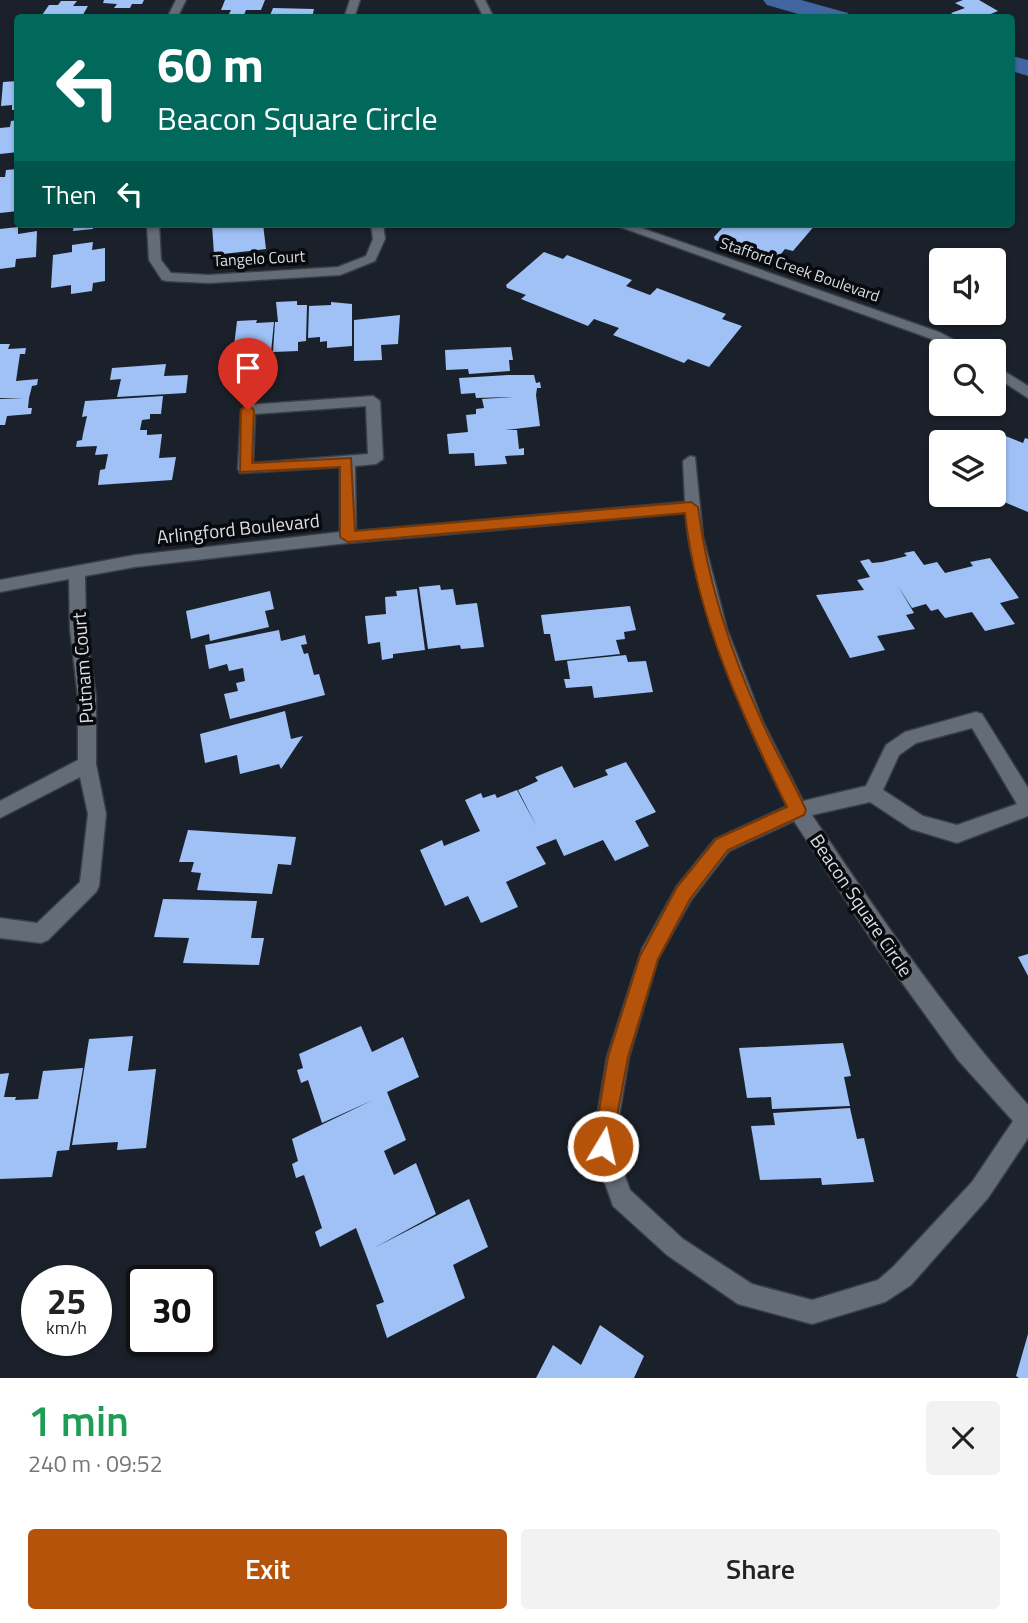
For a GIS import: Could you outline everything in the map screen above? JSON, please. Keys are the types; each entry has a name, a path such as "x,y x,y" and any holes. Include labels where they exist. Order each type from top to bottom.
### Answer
{"street":[{"name":"Tangelo Court","path":"153,228 155,260 167,277 209,278 340,271 372,258 379,239 378,228"},
{"name":"Stafford Creek Boulevard","path":"629,228 942,339"},
{"path":"1006,377 1028,393"},
{"path":"373,401 376,459 347,461 245,469 248,410 373,401"},
{"path":"347,461 348,537"},
{"name":"Beacon Square Circle","path":"690,461 695,537 719,629 754,723 798,810 882,939 966,1052 1027,1122"},
{"name":"Arlingford Boulevard","path":"0,586 135,561 348,537 691,507"},
{"name":"Putnam Court","path":"0,928 41,933 89,886 97,814 86,764 87,697 78,629 77,572"},
{"path":"872,793 892,750 911,737 976,719 1028,807 957,834 918,823 872,793 798,810 722,845 684,893 649,956 618,1057 603,1146 621,1198 675,1247 747,1295 812,1312 885,1290 902,1276 980,1191 1027,1122"},
{"path":"0,810 86,764"}],"building":[{"path":"104,0 144,0 142,4 132,4 130,8 114,8 117,4 103,3"},
{"path":"225,0 265,0 261,10 246,10 244,14 229,14 231,10 221,10"},
{"path":"979,0 998,11 991,14 953,14 965,8 955,3"},
{"path":"61,1 77,1 73,6 88,6 83,14 43,14 49,5 58,5"},
{"path":"273,8 314,9 313,14 271,14"},
{"path":"14,81 14,110 12,105 1,106 3,82"},
{"path":"11,121 14,121 14,152 0,154 0,128 10,127"},
{"path":"14,169 14,211 0,213 0,177 5,177 6,170"},
{"path":"18,228 18,234 37,231 36,257 16,259 15,267 0,269 0,229"},
{"path":"73,228 93,228 93,229 73,231"},
{"path":"212,228 263,228 266,249 214,255"},
{"path":"722,228 813,228 793,251 785,249 776,260 715,240 714,237"},
{"path":"93,242 92,250 105,248 105,281 93,283 92,291 71,294 71,285 51,288 53,255 72,252 72,245"},
{"path":"544,252 563,259 567,255 632,280 626,286 650,295 657,288 726,314 722,319 742,326 709,367 688,359 684,363 613,335 619,328 594,319 588,326 521,299 526,295 507,288 506,285"},
{"path":"297,301 297,305 307,305 306,341 298,342 298,351 273,352 275,322 278,322 276,302"},
{"path":"331,302 352,304 352,346 327,348 327,341 320,342 320,337 308,338 309,306 331,305"},
{"path":"400,315 398,344 381,345 382,360 354,361 354,320"},
{"path":"257,320 256,323 274,322 271,352 264,352 263,362 232,363 237,321"},
{"path":"0,344 10,344 8,349 26,348 25,354 20,354 16,381 38,379 37,385 32,386 29,398 28,408 32,408 31,414 7,416 5,425 0,425 0,399 24,398 0,398"},
{"path":"511,347 513,360 509,360 510,371 469,374 468,369 446,370 445,350"},
{"path":"166,364 164,376 188,375 186,393 117,397 121,379 110,380 112,368"},
{"path":"534,375 536,383 540,382 541,388 537,388 536,395 540,426 505,430 517,430 519,449 524,448 524,455 505,456 507,464 475,466 474,453 449,454 447,434 468,432 466,415 476,414 476,409 484,408 482,399 514,397 476,398 475,393 461,394 459,378"},
{"path":"163,396 161,414 150,414 150,419 142,420 140,430 147,430 147,435 162,434 159,458 176,457 172,480 98,485 100,470 105,469 108,454 95,455 97,446 76,447 77,441 82,440 87,416 82,417 85,401"},
{"path":"1006,436 1023,443 1025,438 1028,439 1028,512 1006,503"},
{"path":"914,551 924,565 937,562 945,573 973,566 970,562 990,558 1019,598 1000,603 1015,624 985,631 972,612 945,618 938,609 931,611 926,604 912,608 898,586 914,613 906,615 915,629 877,636 885,650 850,658 816,595 864,590 857,580 870,577 860,561 869,559 872,563 882,562 907,556 904,553"},
{"path":"440,585 441,590 453,589 456,605 477,603 484,647 461,649 460,645 428,649 419,587"},
{"path":"417,589 425,650 393,654 393,658 382,660 380,642 368,644 365,616 386,614 385,597 397,596 396,591"},
{"path":"270,591 274,609 265,611 269,627 210,641 209,634 191,639 186,611"},
{"path":"630,606 636,630 624,632 625,639 616,640 620,654 555,661 550,634 544,634 541,615"},
{"path":"279,630 281,641 305,635 307,644 301,645 304,654 308,653 314,675 319,674 325,695 230,719 224,694 238,691 236,683 245,681 243,668 229,671 227,664 209,669 205,645"},
{"path":"626,655 628,662 646,661 653,692 594,698 592,686 566,688 564,679 570,679 567,661"},
{"path":"285,711 291,739 303,736 281,769 279,764 240,774 237,755 205,763 200,734"},
{"path":"626,762 656,812 635,821 649,846 615,861 603,840 564,856 556,839 536,847 546,864 506,882 518,907 481,923 468,896 445,906 420,850 442,840 444,846 480,831 465,800 481,793 483,798 495,794 497,798 517,790 537,827 518,790 538,781 535,777 562,766 574,788 608,775 605,770"},
{"path":"188,830 296,837 291,865 278,864 272,894 197,890 201,873 191,872 194,862 179,862"},
{"path":"163,899 257,901 251,938 264,938 259,965 183,963 189,938 154,937"},
{"path":"1028,954 1028,976 1018,957"},
{"path":"361,1026 372,1052 403,1037 419,1077 387,1092 406,1140 384,1151 394,1175 416,1163 436,1214 374,1248 469,1199 488,1247 453,1265 465,1298 387,1338 376,1305 384,1302 356,1228 320,1247 315,1232 322,1228 313,1201 304,1175 296,1178 292,1164 298,1161 292,1139 373,1100 322,1123 308,1080 301,1083 297,1070 303,1068 299,1054"},
{"path":"133,1036 128,1071 156,1069 146,1148 117,1150 118,1142 72,1145 89,1039"},
{"path":"843,1043 851,1076 844,1077 850,1106 772,1109 771,1097 747,1098 739,1048"},
{"path":"83,1068 69,1150 57,1151 52,1177 0,1179 0,1074 9,1073 4,1097 16,1097 15,1100 38,1099 43,1071"},
{"path":"850,1108 857,1139 864,1138 874,1182 822,1185 821,1178 760,1180 751,1126 775,1125 773,1113"},
{"path":"600,1325 644,1356 634,1378 536,1378 553,1345 581,1365"},
{"path":"1028,1334 1028,1378 1019,1378 1016,1376"}],"waterway":[{"path":"775,0 826,14"},
{"path":"1015,64 1028,68"}],"route":[{"path":"248,410 245,469 347,461 348,537 691,507 695,537 719,629 754,723 798,810 722,845 684,893 649,956 618,1057 603,1146"}]}
